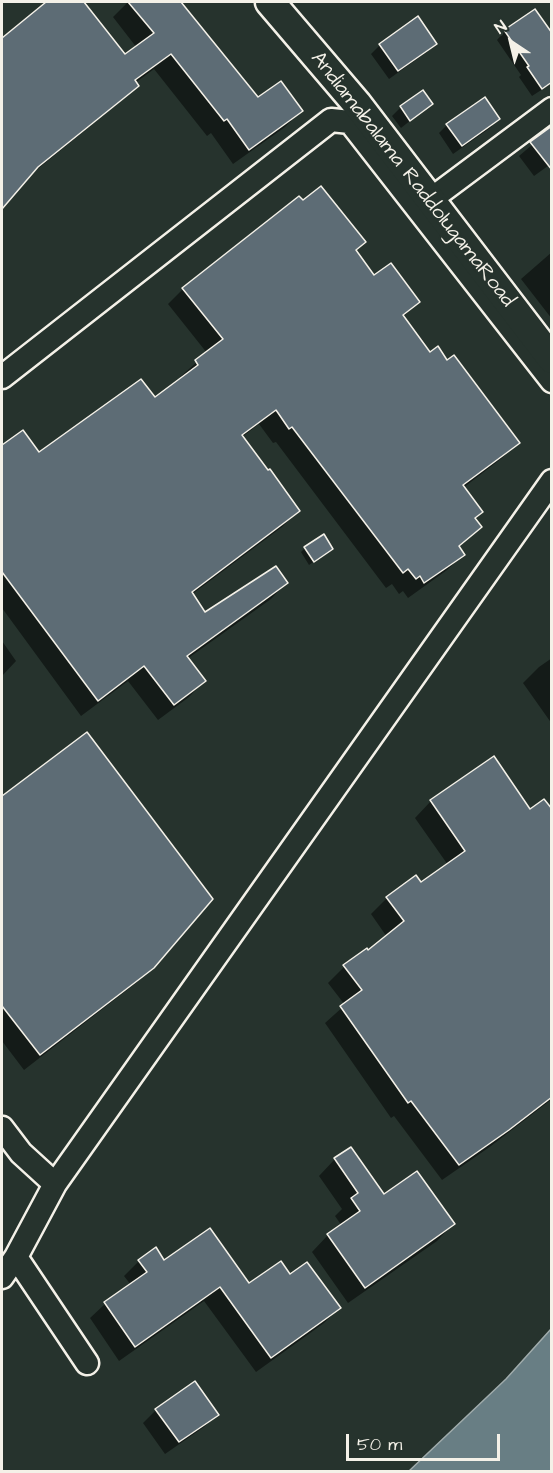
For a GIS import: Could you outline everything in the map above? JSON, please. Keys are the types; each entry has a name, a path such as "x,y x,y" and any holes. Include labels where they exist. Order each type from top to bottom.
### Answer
{"street":[{"name":"Andiamabalama RaddolugamaRoad","path":"270,2 357,104 552,359"},
{"path":"430,200 552,109"},
{"path":"2,377 331,120 350,122 552,381"},
{"path":"2,1277 16,1257 55,1184 552,481"},
{"path":"2,1128 21,1153 55,1184"},
{"path":"16,1257 87,1363"}],"water":[{"path":"551,1329 551,1471 409,1471 506,1379"}],"building":[{"path":"46,2 84,2 125,54 154,33 128,2 181,2 258,97 281,81 303,111 249,150 227,119 224,121 171,54 135,80 139,86 38,167 2,209 2,38"},
{"path":"535,9 552,33 552,82 542,89 504,30"},
{"path":"418,16 437,44 398,71 379,44"},
{"path":"423,90 433,104 410,121 400,106"},
{"path":"485,97 500,119 462,146 446,124"},
{"path":"552,126 552,170 530,142"},
{"path":"321,186 366,242 356,250 374,275 391,263 420,302 403,315 430,352 438,346 447,360 454,355 520,443 463,485 483,512 475,518 482,527 459,546 465,555 424,583 420,576 416,579 408,569 403,573 292,427 289,429 276,410 242,435 300,511 192,592 205,612 276,566 288,583 187,656 206,681 174,705 144,666 98,701 2,572 2,445 23,430 39,452 141,379 155,397 198,365 195,360 223,339 182,288 299,196 303,200"},
{"path":"324,534 333,549 314,562 304,547"},
{"path":"87,732 213,899 154,968 40,1055 2,1006 2,796"},
{"path":"494,756 530,809 544,799 552,809 552,1097 459,1165 411,1101 408,1103 340,1006 362,990 343,965 367,948 368,950 404,921 386,897 416,875 421,882 465,851 430,800"},
{"path":"351,1147 384,1194 417,1171 455,1224 365,1288 327,1234 360,1211 351,1198 358,1193 334,1158"},
{"path":"210,1228 249,1283 281,1261 290,1274 307,1262 341,1308 271,1358 220,1287 135,1347 104,1302 147,1272 138,1260 156,1247 164,1260"},
{"path":"195,1381 219,1415 179,1442 155,1409"}]}
